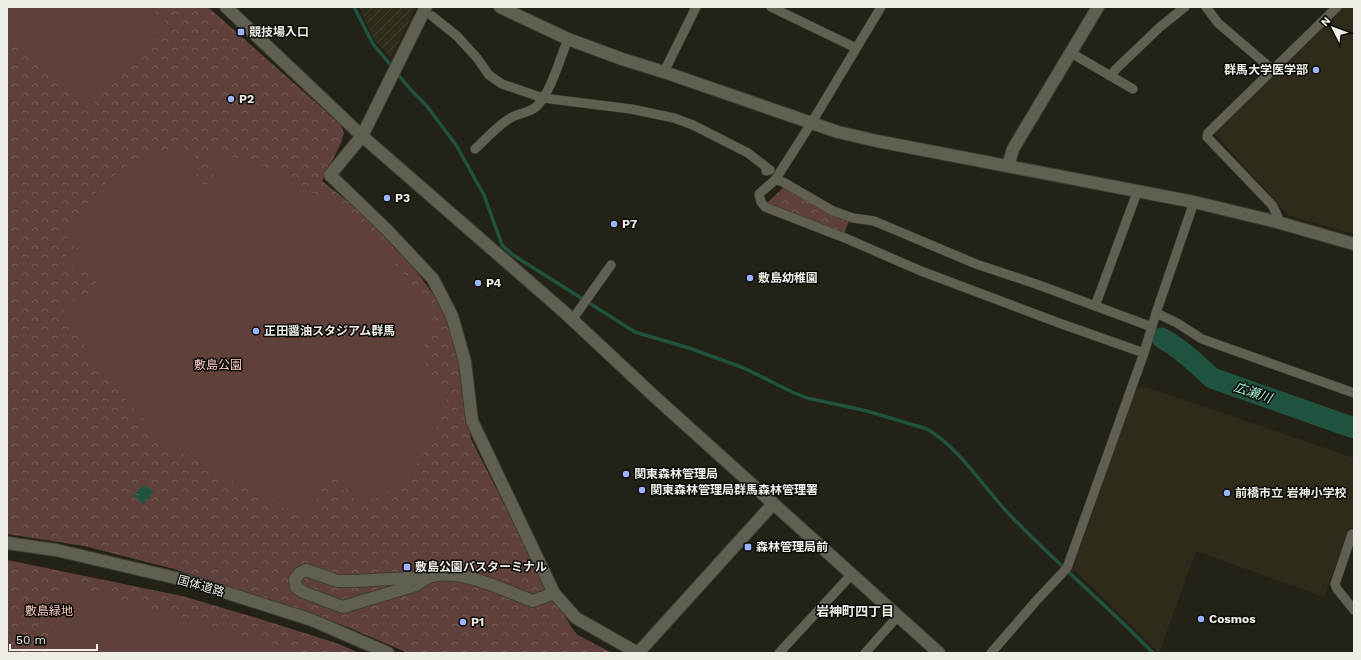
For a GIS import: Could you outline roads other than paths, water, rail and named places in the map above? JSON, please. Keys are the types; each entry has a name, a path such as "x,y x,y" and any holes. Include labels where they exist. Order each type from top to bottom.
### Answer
{"street":[{"path":"226,7 362,136 572,320 773,504 939,653"},
{"path":"664,72 696,7"},
{"path":"771,7 856,48"},
{"path":"881,7 812,122 775,180 759,194 761,202 765,207 845,238 921,271 1144,353"},
{"path":"1008,166 1013,149 1098,7"},
{"path":"1110,76 1160,27 1185,7"},
{"path":"1206,7 1218,23 1273,70"},
{"path":"1277,222 1278,216 1272,205 1207,137 1208,133 1337,7"},
{"path":"507,9 568,39 622,59 838,132 877,141 1194,202 1277,222 1354,244"},
{"path":"766,172 770,170 748,153 693,125 674,118 631,109 543,98 502,84 489,74 457,36 429,11 402,56 362,136 330,175 387,230 433,279 452,316 461,347 465,362 472,421 554,593 576,618 638,653 773,504"},
{"path":"475,149 509,119 533,109 543,98 568,39"},
{"path":"1071,53 1133,89"},
{"path":"775,180 783,182 833,211 853,218 874,221 976,264 1036,284 1152,327"},
{"path":"1095,306 1135,198 1136,191"},
{"path":"991,653 1067,568 1144,353 1194,202"},
{"path":"572,320 611,264"},
{"path":"1156,313 1177,323 1202,339 1354,393"},
{"path":"1352,534 1335,584 1337,589 1354,610"},
{"name":"国体道路","path":"7,543 56,550 193,582 312,620 388,653"},
{"path":"428,577 416,585 342,607 303,592 296,587 295,579 300,573 306,570 337,581 428,577 436,575 468,576 533,601 554,593"},
{"path":"779,653 852,574"},
{"path":"865,653 898,616"}],"water":[{"path":"144,485 154,492 144,504 133,496"}],"waterway":[{"path":"354,7 373,44 393,68"},
{"path":"397,73 426,105 456,145 484,195 502,245 513,255 635,332 689,348 744,368 807,398 867,411 927,429 949,445 1007,512 1153,653"},
{"name":"広瀬川","path":"1162,338 1182,352 1212,378 1354,428"}],"place":[{"name":"競技場入口","path":"241,32"},
{"name":"群馬大学医学部","path":"1316,70"},
{"name":"P2","path":"231,99"},
{"name":"P3","path":"387,198"},
{"name":"P7","path":"614,224"},
{"name":"敷島幼稚園","path":"750,278"},
{"name":"P4","path":"478,283"},
{"name":"正田醤油スタジアム群馬","path":"256,331"},
{"name":"関東森林管理局","path":"626,474"},
{"name":"関東森林管理局群馬森林管理署","path":"642,490"},
{"name":"前橋市立 岩神小学校","path":"1227,493"},
{"name":"森林管理局前","path":"748,547"},
{"name":"敷島公園バスターミナル","path":"407,567"},
{"name":"Cosmos","path":"1201,619"},
{"name":"P1","path":"463,622"}],"district":[{"name":"岩神町四丁目","path":"855,611"}],"park label":[{"name":"敷島公園","path":"218,365"},
{"name":"敷島緑地","path":"49,611"}]}
